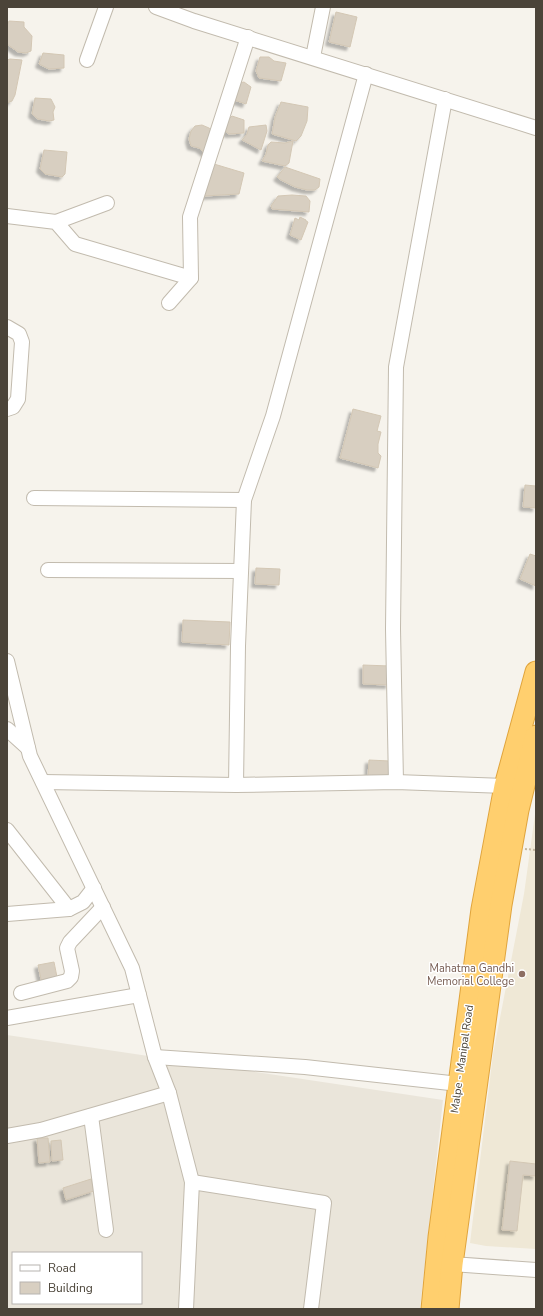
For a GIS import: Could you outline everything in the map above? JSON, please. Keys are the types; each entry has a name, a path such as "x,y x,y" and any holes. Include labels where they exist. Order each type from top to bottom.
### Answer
{"highway":[{"name":"Malpe - Manipal Road","path":"448,1309 475,1031 482,908 505,786 536,672"},
{"name":"Malpe - Manipal Road","path":"432,1309 459,1084 475,1031 511,847 536,736"}],"street":[{"path":"87,60 106,7"},
{"path":"156,7 194,21 536,128"},
{"path":"313,57 323,7"},
{"path":"170,303 191,278 190,217 248,38"},
{"path":"236,785 238,646 244,500 272,416 366,74"},
{"path":"396,782 393,629 396,367 445,99"},
{"path":"7,216 56,222 107,203"},
{"path":"56,222 75,244 191,278"},
{"path":"7,327 19,334 22,342 18,399 13,407 7,409"},
{"path":"34,498 244,500"},
{"path":"48,570 241,572"},
{"path":"7,661 28,748 132,968 155,1057 169,1093 192,1182 186,1309"},
{"path":"7,729 28,748"},
{"path":"43,782 236,785 396,782 505,786"},
{"path":"7,830 69,910"},
{"path":"7,914 69,910 83,902 94,888"},
{"path":"21,993 67,981 71,977 72,971 66,948 103,907"},
{"path":"7,1018 139,995"},
{"path":"155,1057 305,1067 459,1084"},
{"path":"7,1136 40,1130 169,1093"},
{"path":"91,1116 106,1230"},
{"path":"192,1182 324,1203 311,1309"},
{"path":"452,1264 536,1270"}],"shaded area":[{"name":"Mahatma Gandhi Memorial College","path":"536,807 536,1249 486,1246 470,1243 493,1054 524,894"},
{"path":"7,1035 443,1100 420,1309 7,1309"}],"building":[{"path":"336,12 357,17 350,47 329,42"},
{"path":"9,21 24,22 24,27 32,36 31,51 26,53 18,52 7,44 7,25"},
{"path":"43,53 64,55 64,68 49,69 39,64"},
{"path":"260,57 269,57 274,61 286,63 281,81 259,78 256,71"},
{"path":"7,60 22,60 15,95 12,101 7,103"},
{"path":"244,82 251,87 246,104 234,100 239,83"},
{"path":"35,98 51,99 55,107 53,112 54,120 49,121 38,119 32,114"},
{"path":"281,102 308,107 307,121 301,136 296,141 272,134 275,117"},
{"path":"232,116 244,120 244,133 229,134 225,131 229,119"},
{"path":"202,125 209,128 221,137 221,144 216,152 206,154 199,148 191,146 189,139 191,131 195,126"},
{"path":"266,125 267,131 261,150 242,140 247,134 249,127"},
{"path":"293,141 289,163 285,166 262,161 266,154 268,145 271,142 285,143"},
{"path":"44,150 67,152 65,174 62,177 45,174 40,169"},
{"path":"214,164 244,173 239,194 204,196"},
{"path":"285,167 320,179 319,187 315,190 307,190 295,187 281,180 277,177"},
{"path":"278,196 306,196 310,201 309,212 272,209 271,206"},
{"path":"300,217 308,222 301,240 290,235 295,218 299,220"},
{"path":"353,409 381,416 377,431 381,432 378,444 378,453 381,456 378,468 340,458"},
{"path":"525,485 536,486 536,508 523,507"},
{"path":"530,554 536,556 536,586 520,579"},
{"path":"256,568 280,569 279,585 255,584"},
{"path":"183,620 230,622 229,645 182,642"},
{"path":"363,665 390,666 389,685 363,684"},
{"path":"369,760 390,761 390,778 368,777"},
{"path":"54,962 58,982 42,984 38,965"},
{"path":"37,1138 48,1138 50,1162 39,1163"},
{"path":"61,1140 63,1160 52,1161 51,1141"},
{"path":"510,1161 536,1164 536,1176 523,1175 517,1231 502,1230"},
{"path":"91,1179 94,1191 66,1200 63,1188"}],"place":[{"name":"Mahatma Gandhi Memorial College","path":"522,974"}]}
